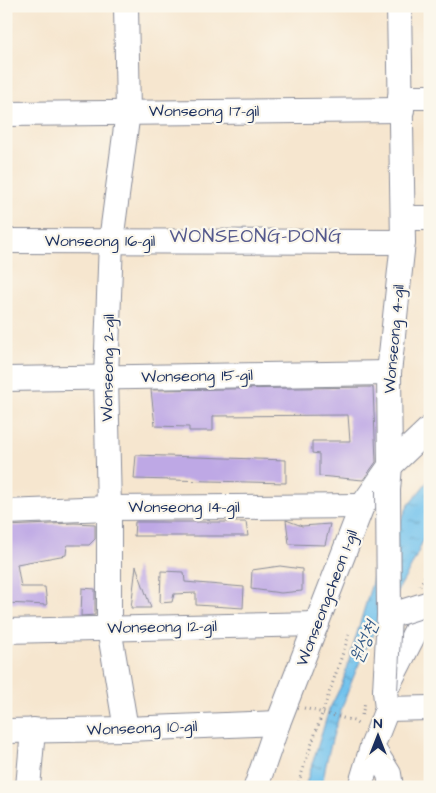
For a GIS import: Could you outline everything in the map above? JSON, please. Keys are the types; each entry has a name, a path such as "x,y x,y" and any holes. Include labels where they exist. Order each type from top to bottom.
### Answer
{"street":[{"name":"Wonseong 2-gil","path":"126,6 128,112 112,240 106,377 109,628 126,729"},
{"name":"Wonseong 4-gil","path":"386,700 389,616 389,373 404,218 400,6"},
{"name":"Wonseong 17-gil","path":"6,114 401,103 430,97"},
{"path":"404,218 430,218"},
{"name":"Wonseong 16-gil","path":"6,241 403,242"},
{"name":"Wonseong 15-gil","path":"6,379 389,373"},
{"name":"Wonseongcheon 1-gil","path":"256,787 278,723 362,506 390,466 430,428"},
{"name":"Wonseong 14-gil","path":"6,512 109,508 362,506"},
{"path":"389,616 430,603"},
{"path":"360,787 386,700 430,603"},
{"name":"Wonseong 12-gil","path":"6,631 317,624"},
{"path":"386,700 430,708"},
{"name":"Wonseong 10-gil","path":"6,731 126,729 278,723"},
{"path":"28,787 33,730"},
{"path":"372,747 389,774 391,787"}],"path":[{"path":"297,787 349,635"},
{"path":"323,713 354,721 360,726"}],"water":[{"name":"원성천","path":"430,478 431,504 425,535 413,564 374,632 357,668 335,728 322,787 305,787 329,710 342,684 376,569 408,506"}],"building":[{"path":"373,387 376,462 363,480 319,476 319,454 312,453 312,441 350,441 348,415 213,416 213,431 189,431 189,427 155,426 151,390"},
{"path":"136,455 286,460 286,483 134,479"},
{"path":"286,520 302,526 330,524 325,545 289,544"},
{"path":"135,522 246,522 248,536 134,536"},
{"path":"95,524 95,539 89,545 67,545 66,555 17,564 21,587 45,587 47,605 6,603 6,526"},
{"path":"136,566 151,608 131,608"},
{"path":"280,566 302,569 302,591 281,593 251,589 252,570"},
{"path":"161,571 184,572 185,582 244,587 243,608 196,605 196,593 174,594 172,602 160,603"},
{"path":"82,588 95,589 95,615 81,616"}],"district":[{"name":"WONSEONG-DONG","path":"256,236"}]}
